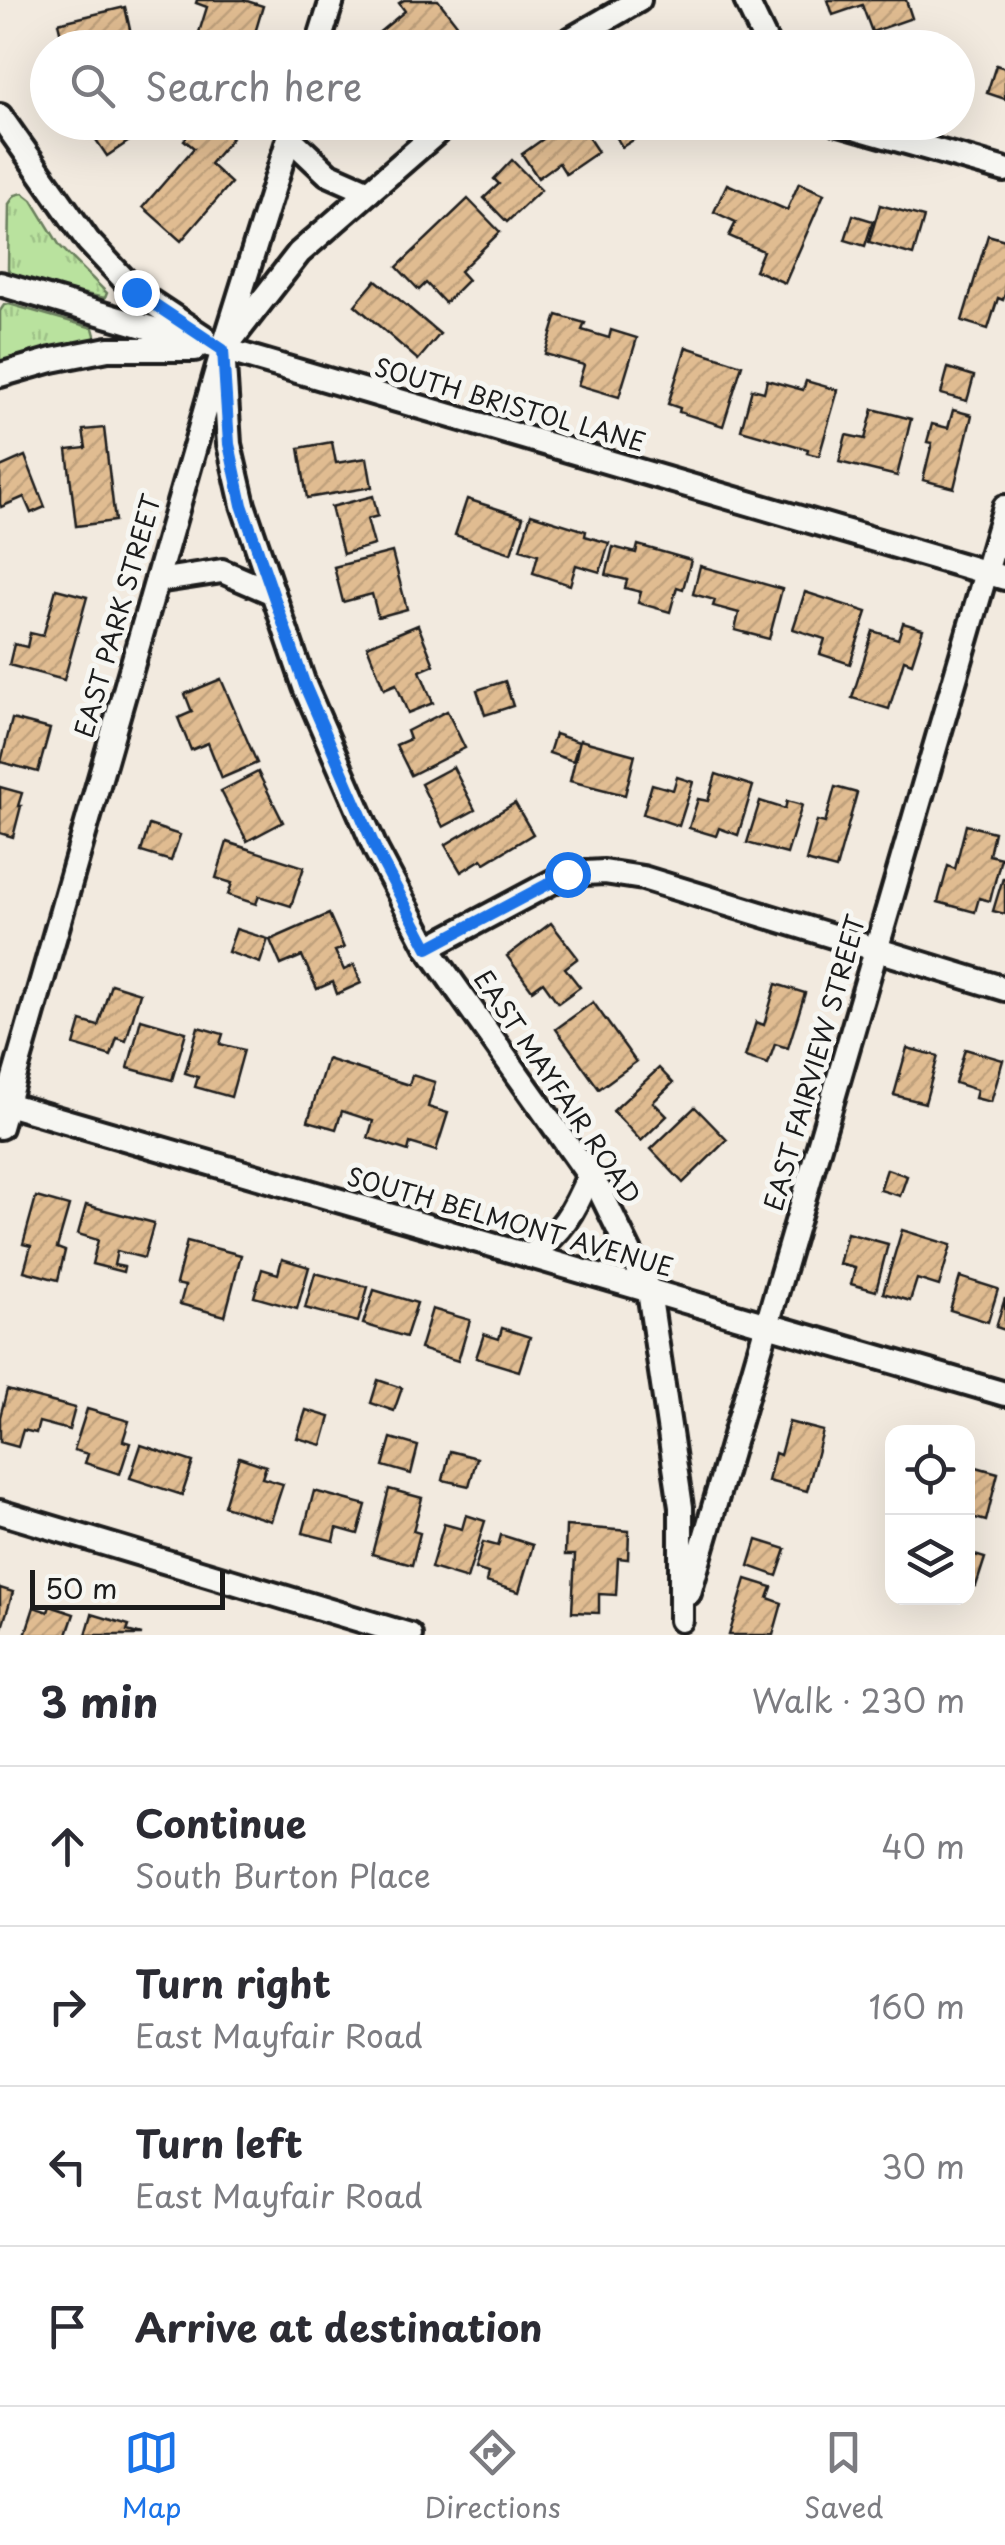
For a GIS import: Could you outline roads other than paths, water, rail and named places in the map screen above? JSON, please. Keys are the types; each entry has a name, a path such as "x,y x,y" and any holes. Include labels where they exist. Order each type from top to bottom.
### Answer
{"street":[{"path":"323,30 332,0"},
{"path":"587,30 638,0"},
{"path":"746,0 760,30"},
{"path":"0,116 88,242 136,292 223,350"},
{"name":"EAST PARK STREET","path":"2,1111 223,350 289,140"},
{"path":"300,140 328,174 368,192"},
{"path":"223,350 299,254 428,140"},
{"path":"899,140 1005,170"},
{"name":"SOUTH BRISTOL LANE","path":"0,284 996,575"},
{"path":"0,375 108,349 223,350"},
{"name":"EAST MAYFAIR ROAD","path":"223,350 229,444 242,505 305,686 368,832 428,948 600,1191 649,1290 681,1508 679,1628"},
{"name":"EAST FAIRVIEW STREET","path":"679,1628 876,951 996,575 1005,507"},
{"path":"157,581 222,571 273,592"},
{"path":"428,948 567,874 604,872 644,878 1005,989"},
{"name":"SOUTH BELMONT AVENUE","path":"2,1111 530,1256 1005,1394"},
{"path":"530,1256 562,1227 589,1175"},
{"path":"0,1512 410,1635"}]}
